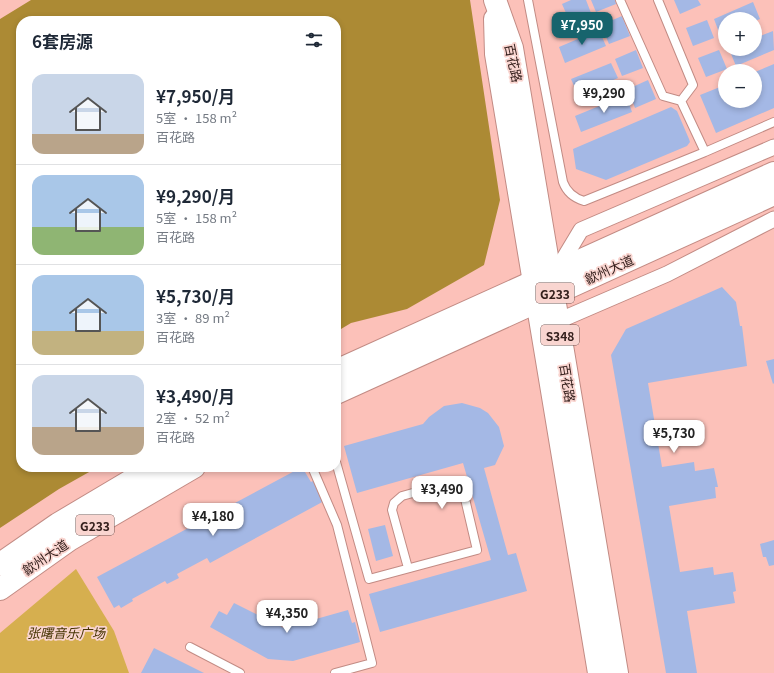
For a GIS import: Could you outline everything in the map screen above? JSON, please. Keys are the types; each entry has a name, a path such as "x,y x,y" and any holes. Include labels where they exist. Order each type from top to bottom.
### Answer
{"main road":[{"name":"百花路","path":"495,0 512,48 599,673"},
{"name":"歙州大道","path":"341,390 546,284 774,173"},
{"name":"歙州大道","path":"341,369 546,284 774,194"},
{"name":"百花路","path":"546,284 558,321 616,673"},
{"name":"歙州大道","path":"0,564 58,524 146,472"},
{"name":"歙州大道","path":"0,589 69,540 185,472"}],"street":[{"path":"546,284 581,230 774,147"},
{"path":"558,321 667,274 774,219"}],"lane":[{"path":"528,0 564,182 573,196 584,201 705,152 774,122"},
{"path":"620,0 663,96 681,101 705,152"},
{"path":"658,0 693,85 681,101"},
{"path":"314,472 337,525 372,663 335,673"},
{"path":"339,472 369,579 478,550 462,486 445,484 402,496 394,503 392,510 408,568"},
{"path":"190,647 240,673"}],"green space":[{"name":"张曙音乐广场","path":"76,569 114,631 129,673 0,673 0,633"}],"shaded area":[{"path":"31,0 470,0 500,200 484,265 407,309 351,323 341,329 341,16 16,16 16,472 89,472 59,489 0,528 0,19"}],"building":[{"path":"571,0 586,0 591,13 570,22 562,4"},
{"path":"591,0 615,0 616,4 596,12"},
{"path":"674,0 698,0 701,5 680,14"},
{"path":"753,2 757,12 730,12"},
{"path":"622,16 630,36 609,44 601,25"},
{"path":"718,17 718,30 714,19"},
{"path":"707,20 714,38 693,46 686,28"},
{"path":"599,30 606,46 565,63 559,47"},
{"path":"773,31 774,50 762,55 762,35"},
{"path":"636,50 643,68 622,76 615,59"},
{"path":"718,50 718,56 722,56 725,64 718,64 718,72 706,77 698,58"},
{"path":"732,56 760,56 741,64 735,64"},
{"path":"611,63 618,78 578,95 571,79"},
{"path":"774,64 774,108 716,133 700,95 718,88 718,108 762,108 762,69"},
{"path":"648,80 656,99 635,108 628,89"},
{"path":"626,95 632,112 581,132 575,116"},
{"path":"671,107 677,111 689,139 690,142 687,146 606,180 576,169 573,149"},
{"path":"722,287 736,302 740,326 742,326 747,366 648,383 662,467 694,462 695,471 714,468 718,487 715,487 716,498 669,506 680,572 713,567 714,575 733,572 736,591 733,592 735,603 687,611 697,673 666,673 611,355 626,329"},
{"path":"774,359 774,383 773,384 766,361"},
{"path":"462,403 480,408 488,413 499,427 504,446 495,465 484,468 508,555 516,553 527,591 380,632 369,594 491,560 463,463 357,493 344,446 423,424 429,417 444,406"},
{"path":"293,472 305,472 311,482 315,480 326,500 210,563 207,558 177,574 179,578 167,584 165,581 132,599 133,601 121,608 119,605 114,608 97,577"},
{"path":"385,525 393,556 376,561 368,529"},
{"path":"774,540 774,565 769,566 766,557 763,557 760,544"},
{"path":"234,603 284,628 348,610 352,623 355,622 360,642 293,661 268,659 210,627 219,611 227,615"},
{"path":"154,648 204,673 141,673"}]}
